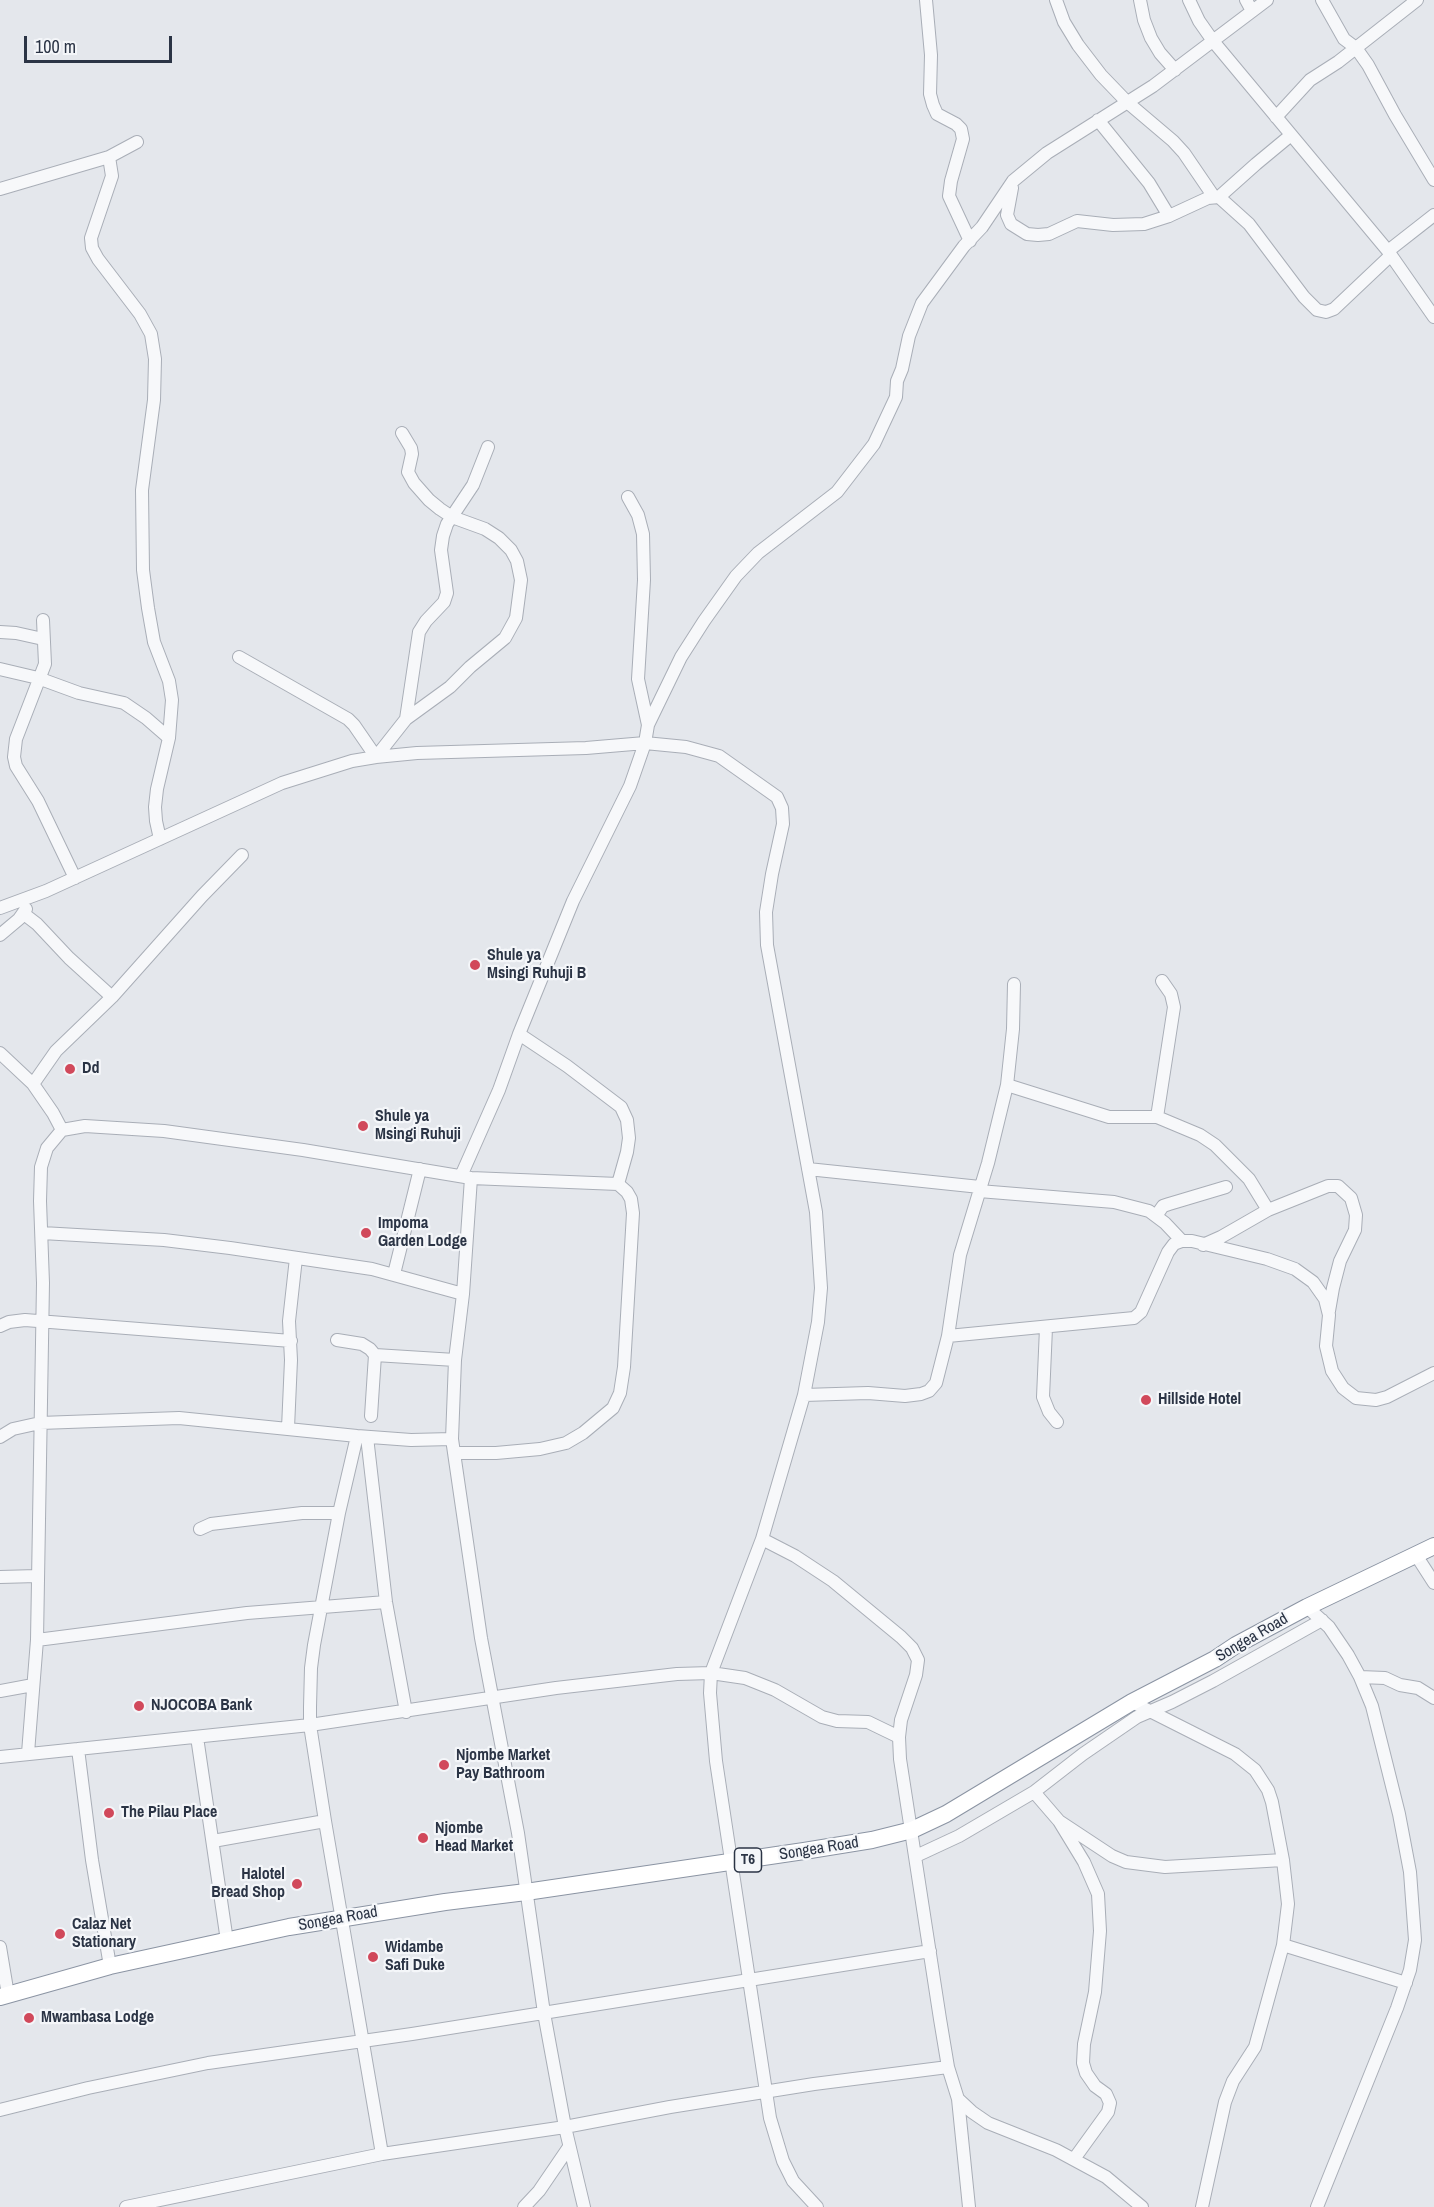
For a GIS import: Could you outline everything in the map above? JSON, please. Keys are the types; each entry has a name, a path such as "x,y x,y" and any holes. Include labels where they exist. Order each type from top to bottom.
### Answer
{"highway":[{"name":"Songea Road","path":"4,1996 110,1966 341,1918 732,1862 872,1840 912,1830 946,1814 1132,1702 1215,1659 1236,1645 1307,1607 1434,1546"}],"street":[{"path":"926,0 931,55 930,94 937,114 961,129 963,139 949,196 970,241"},
{"path":"1056,0 1064,22 1101,75 1127,102 1184,153 1216,197 1249,224 1304,297 1320,311 1328,312 1334,309 1389,254 1434,215"},
{"path":"1140,0 1151,38 1175,70"},
{"path":"1189,0 1199,21 1213,41 1389,254 1434,317"},
{"path":"584,2207 569,2147 544,2013 518,1833 481,1638 456,1453 452,1439 455,1360 463,1294 466,1177 519,1034 573,901 630,786 645,743 648,725 681,657 736,576 758,553 837,492 874,444 896,398 897,381 909,336 922,303 1013,181 1047,153 1175,70 1213,41 1249,6 1267,0"},
{"path":"1322,0 1344,39 1356,48 1374,75 1391,109 1434,180"},
{"path":"1276,117 1310,80 1356,48 1417,0"},
{"path":"1098,120 1149,183 1169,216"},
{"path":"1013,181 1007,215 1011,224 1027,234 1049,234 1077,221 1133,225 1152,222 1216,197 1291,135"},
{"path":"0,189 109,157 137,142"},
{"path":"109,157 112,176 91,238 92,248 140,314 151,334 154,347 156,387 142,490 143,570 154,642 170,681 172,700 169,738 155,807 160,839"},
{"path":"376,757 406,719 450,687 505,638 518,610 520,580 517,561 510,550 499,538 452,517 429,500 410,477 408,466 412,454 411,448 402,433"},
{"path":"406,719 419,632 444,602 447,593 441,550 447,524 473,485 488,447"},
{"path":"628,496 638,515 643,534 644,589 638,680 648,725"},
{"path":"43,620 45,664 16,740 14,757 16,766 38,801 75,878"},
{"path":"0,632 43,639"},
{"path":"239,657 348,719 354,724 376,757"},
{"path":"0,669 38,678 79,693 124,702 169,738"},
{"path":"0,908 75,878 282,783 351,761 376,757 417,753 586,748 645,743 686,747 719,756 777,797 782,807 783,824 766,912 767,945 816,1212 820,1288 818,1322 804,1395 762,1539 711,1673 710,1711 770,2118 783,2162 793,2181 817,2207"},
{"path":"33,1084 56,1051 112,997 202,896 242,855"},
{"path":"0,935 24,914 27,899"},
{"path":"24,914 38,924 69,958 112,997"},
{"path":"1158,1117 1174,1007 1171,994 1162,981"},
{"path":"804,1395 868,1393 905,1396 929,1391 936,1383 948,1336 960,1255 1007,1085 1013,1029 1014,984"},
{"path":"519,1034 567,1066 621,1107 627,1120 628,1138 627,1152 618,1184"},
{"path":"0,1053 33,1084 62,1130"},
{"path":"1007,1085 1102,1115 1158,1117 1200,1135 1215,1145 1249,1179 1268,1210"},
{"path":"28,1753 37,1640 41,1167 47,1148 62,1130 85,1126 164,1131 466,1177 618,1184 631,1199 633,1213 624,1367 620,1393 613,1408 583,1433 566,1443 540,1449 496,1453 456,1453"},
{"path":"394,1274 420,1169"},
{"path":"808,1169 1114,1202 1149,1211 1182,1241"},
{"path":"1156,1216 1163,1206 1226,1186"},
{"path":"1202,1245 1221,1237 1268,1210 1328,1186 1338,1186 1351,1198 1356,1215 1355,1230 1340,1262 1333,1288 1326,1346 1332,1371 1343,1388 1356,1398 1376,1400 1387,1397 1434,1373"},
{"path":"42,1233 164,1240 296,1258 394,1274 463,1294"},
{"path":"948,1336 1134,1318 1141,1312 1168,1252 1174,1244 1182,1241 1266,1259 1294,1269 1313,1282 1324,1299 1329,1315"},
{"path":"288,1428 291,1341 289,1321 296,1258"},
{"path":"0,1326 9,1322 41,1322 291,1341"},
{"path":"1046,1328 1043,1397 1049,1412 1057,1422"},
{"path":"337,1340 362,1344 375,1355 371,1416"},
{"path":"375,1355 455,1360"},
{"path":"0,1437 13,1430 40,1423 179,1418 362,1437 411,1440 452,1439"},
{"path":"362,1437 339,1513 321,1608 311,1668 310,1725 382,2154"},
{"path":"362,1437 386,1602 406,1712"},
{"path":"200,1529 211,1524 302,1513 339,1513"},
{"path":"762,1539 795,1556 833,1581 874,1613 912,1648 918,1660 916,1675 901,1720 900,1759 948,2067 958,2098 969,2207"},
{"path":"1416,1555 1434,1582"},
{"path":"0,1577 37,1576"},
{"path":"37,1640 248,1613 386,1602"},
{"path":"1307,1607 1322,1620 1348,1655 1360,1677 1374,1717 1399,1814 1410,1872 1415,1940 1406,1983 1317,2207"},
{"path":"916,1856 959,1836 1034,1792 1101,1740 1149,1711 1213,1681 1322,1620"},
{"path":"0,1757 310,1725 646,1677 711,1673 745,1678 775,1690 822,1717 837,1721 868,1722 899,1737"},
{"path":"1360,1677 1385,1678 1400,1685 1418,1688 1434,1698"},
{"path":"0,1691 33,1685"},
{"path":"1132,1702 1235,1754 1255,1770 1268,1790 1272,1802 1283,1860 1288,1904 1283,1945 1255,2047 1233,2081 1226,2102 1202,2207"},
{"path":"197,1737 227,1941"},
{"path":"78,1749 92,1860 110,1966"},
{"path":"1034,1792 1059,1821 1084,1862 1098,1894 1100,1931 1095,1992 1084,2044 1083,2063 1086,2073 1095,2086 1106,2094 1110,2103 1108,2112 1074,2159"},
{"path":"213,1841 325,1821"},
{"path":"1059,1821 1112,1856 1126,1862 1147,1866 1187,1867 1283,1860"},
{"path":"1283,1945 1406,1983"},
{"path":"0,1947 4,1996"},
{"path":"0,2110 187,2067 364,2042 930,1950"},
{"path":"126,2207 382,2154 565,2127 766,2091 948,2067"},
{"path":"958,2098 988,2123 1074,2159 1106,2177 1142,2207"},
{"path":"524,2207 539,2192 569,2147"}],"place":[{"name":"Shule ya Msingi Ruhuji B","path":"475,965"},
{"name":"Dd","path":"70,1069"},
{"name":"Shule ya Msingi Ruhuji","path":"363,1126"},
{"name":"Impoma Garden Lodge","path":"366,1233"},
{"name":"Hillside Hotel","path":"1146,1400"},
{"name":"NJOCOBA Bank","path":"139,1706"},
{"name":"Njombe Market Pay Bathroom","path":"444,1765"},
{"name":"The Pilau Place","path":"109,1813"},
{"name":"Njombe Head Market","path":"423,1838"},
{"name":"Halotel Bread Shop","path":"297,1884"},
{"name":"Calaz Net Stationary","path":"60,1934"},
{"name":"Widambe Safi Duke","path":"373,1957"},
{"name":"Mwambasa Lodge","path":"29,2018"}]}
